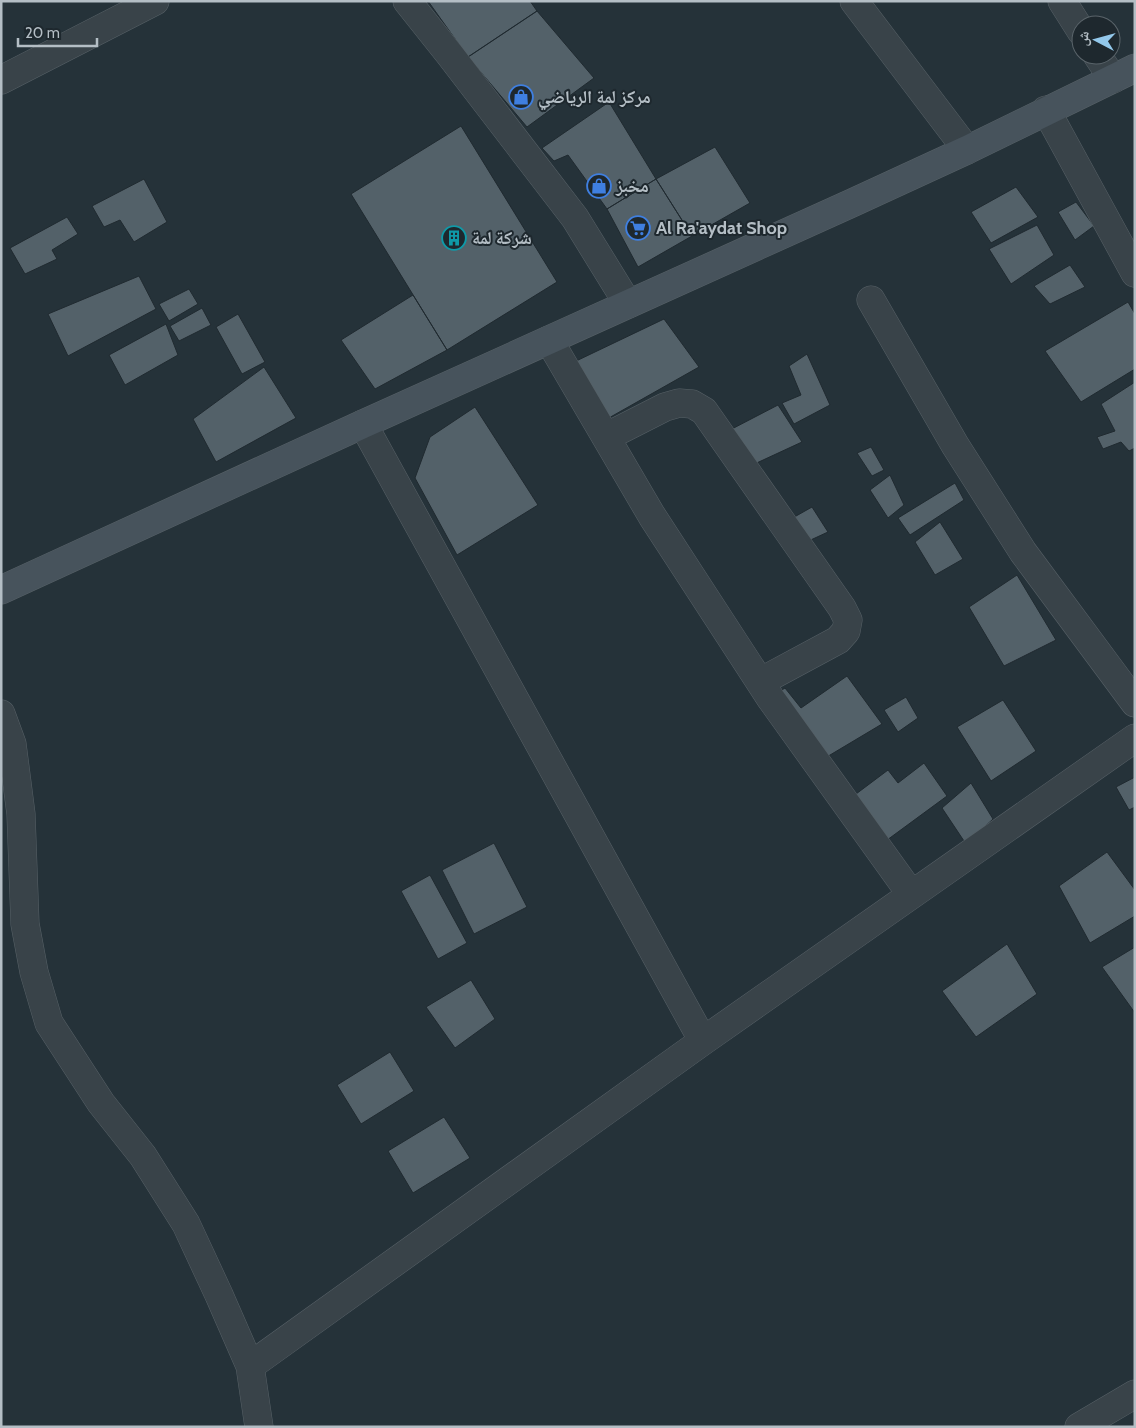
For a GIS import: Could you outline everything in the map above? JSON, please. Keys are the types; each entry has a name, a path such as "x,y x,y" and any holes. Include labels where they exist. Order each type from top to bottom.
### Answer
{"street":[{"path":"1,80 155,1"},
{"path":"407,1 575,218 628,304"},
{"path":"854,1 967,150"},
{"path":"1062,1 1071,15"},
{"path":"1111,65 1124,74"},
{"path":"1,590 967,150 1046,110 1124,74"},
{"path":"1046,110 1135,273"},
{"path":"870,300 955,445 1024,552 1135,702"},
{"path":"549,340 652,516 760,682 911,894"},
{"path":"606,437 665,407 680,403 692,404 704,411 842,608 848,620 846,631 838,640 760,682"},
{"path":"362,424 702,1040"},
{"path":"1,714 12,744 21,814 24,924 34,972 48,1023 101,1103 143,1156 186,1224 250,1366 259,1427"},
{"path":"250,1366 702,1040 1135,738"},
{"path":"1079,1427 1135,1394"}],"building":[{"path":"428,1 530,1 537,11 468,57"},
{"path":"537,11 594,78 527,127 468,57"},
{"path":"609,102 656,179 607,209 568,155 554,161 542,148"},
{"name":"شركة لمة","path":"461,126 557,282 447,350 351,194"},
{"path":"715,147 750,203 692,236 656,179"},
{"path":"144,179 167,222 134,242 120,220 104,227 92,206"},
{"path":"656,179 692,236 638,267 607,209"},
{"path":"1016,187 1038,217 991,243 971,212"},
{"path":"1076,202 1094,226 1075,240 1058,212"},
{"path":"67,217 78,234 52,250 57,259 25,274 10,248"},
{"path":"1037,225 1054,255 1011,284 989,249"},
{"path":"1070,265 1085,287 1050,304 1034,286"},
{"path":"139,276 156,309 68,356 48,314"},
{"path":"189,289 198,304 169,321 159,304"},
{"path":"413,295 447,350 375,389 341,340"},
{"path":"1128,302 1135,314 1135,369 1081,402 1045,351"},
{"path":"202,308 211,325 179,341 170,326"},
{"path":"238,314 265,362 242,374 216,327"},
{"path":"664,319 699,367 607,419 574,362"},
{"path":"166,324 178,355 125,385 109,355"},
{"path":"807,354 830,405 794,424 782,403 801,395 789,366"},
{"path":"264,367 296,418 216,462 193,419"},
{"path":"1135,382 1135,448 1129,451 1121,442 1103,449 1097,437 1115,431 1101,404"},
{"path":"778,405 802,442 748,467 726,432"},
{"path":"475,407 538,505 457,555 415,478 430,437"},
{"path":"871,447 884,470 872,476 857,453"},
{"path":"890,475 904,505 888,518 870,490"},
{"path":"955,483 964,500 910,535 898,518"},
{"path":"812,507 828,532 802,544 789,520"},
{"path":"940,522 963,559 935,575 915,542"},
{"path":"1017,575 1056,640 1004,666 969,607"},
{"path":"847,676 882,724 820,761 772,696 785,688 801,708"},
{"path":"906,697 918,718 898,732 884,710"},
{"path":"1003,700 1036,751 991,781 957,727"},
{"path":"924,763 947,796 883,843 852,797 888,770 898,783"},
{"path":"1135,777 1135,807 1129,810 1116,787"},
{"path":"971,783 993,819 964,846 964,841 942,808"},
{"path":"494,843 527,907 474,934 442,870"},
{"path":"1107,852 1135,890 1135,916 1090,943 1059,886"},
{"path":"430,875 467,943 438,959 401,891"},
{"path":"1007,944 1037,994 976,1037 942,991"},
{"path":"1135,947 1135,1013 1102,967"},
{"path":"471,980 495,1019 455,1048 426,1007"},
{"path":"390,1052 414,1091 361,1124 337,1085"},
{"path":"444,1117 470,1158 413,1193 388,1151"}],"place":[{"name":"مركز لمة الرياضي","path":"521,97"},
{"name":"مخبز","path":"599,186"},
{"name":"Al Ra'aydat Shop","path":"638,228"},
{"name":"شركة لمة","path":"454,238"}]}
